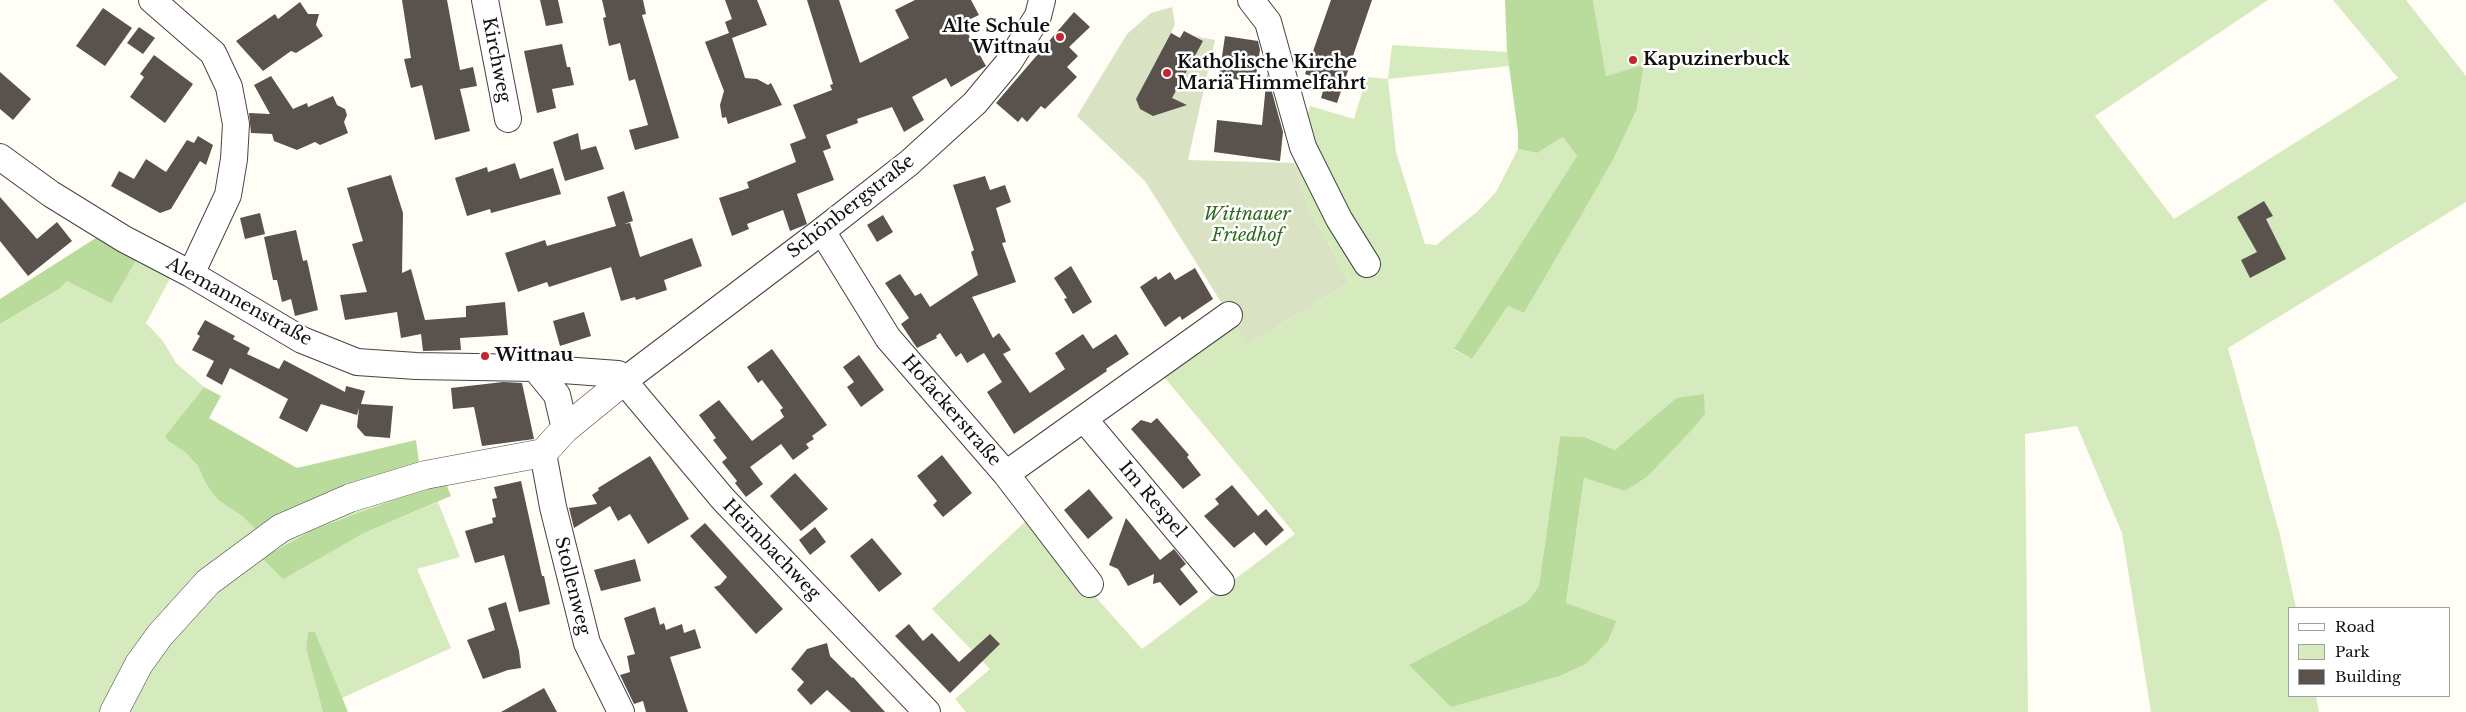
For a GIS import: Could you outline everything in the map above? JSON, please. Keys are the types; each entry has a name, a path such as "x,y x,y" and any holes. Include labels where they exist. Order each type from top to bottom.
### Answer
{"street":[{"path":"152,0 213,53 229,87 236,124 234,159 228,195 191,274"},
{"name":"Kirchweg","path":"485,0 508,119"},
{"name":"Schönbergstraße","path":"625,380 822,232 909,163 975,103 1009,62 1038,16 1042,0"},
{"path":"1251,0 1268,22 1303,147 1339,219 1367,264"},
{"name":"Alemannenstraße","path":"0,157 75,209 124,239 191,274 302,340 357,362 416,366 535,368 618,374 625,380"},
{"name":"Hofackerstraße","path":"822,232 888,338 1006,474 1090,584"},
{"path":"1006,474 1229,315"},
{"path":"535,368 557,394 565,429"},
{"path":"114,712 139,664 160,636 208,582 282,528 350,498 425,475 544,453 565,429 625,380"},
{"name":"Heimbachweg","path":"625,380 723,499 927,712"},
{"name":"Im Respel","path":"1084,418 1221,582"},
{"name":"Stollenweg","path":"544,453 562,550 587,643 621,712"}],"green space":[{"path":"1505,0 1593,0 1606,76 1644,65 1637,109 1614,158 1579,219 1524,313 1508,306 1472,359 1454,349 1577,156 1563,137 1537,153 1518,149 1518,132 1507,52"},
{"path":"1593,0 2268,0 2095,116 2174,219 2398,78 2333,0 2406,0 2466,76 2466,202 2228,348 2280,535 2296,607 2288,607 2288,697 2316,697 2319,712 2151,712 2122,533 2077,426 2025,434 2028,712 966,712 955,699 990,669 932,609 1027,520 1142,649 1295,534 1159,371 1232,319 1248,345 1350,282 1308,207 1294,163 1310,106 1354,119 1367,77 1388,79 1396,152 1425,244 1436,245 1477,212 1496,192 1518,149 1537,153 1563,137 1577,156 1454,350 1472,359 1508,306 1524,313 1614,158 1637,109 1644,66 1606,76","holes":["1676,398 1705,414 1647,477 1625,491 1584,478 1566,604 1409,665 1527,602 1539,586 1560,436 1585,437 1615,450"]},
{"name":"Wittnauer Friedhof","path":"1172,7 1175,24 1171,33 1179,38 1184,31 1194,36 1215,40 1188,160 1294,163 1308,207 1350,282 1248,345 1145,181 1077,116 1127,34 1151,13"},
{"path":"1392,45 1507,52 1509,66 1388,79"},
{"path":"99,236 138,257 111,303 67,281 59,289 0,324 0,299"},
{"path":"138,257 172,275 146,323 163,341 176,363 204,387 165,436 168,441 186,453 198,466 206,484 218,500 242,516 257,531 313,499 419,462 425,488 312,530 262,557 362,534 438,502 460,557 417,569 451,648 342,698 315,632 308,632 306,649 323,712 0,712 0,324 59,289 67,281"},
{"path":"204,387 221,396 209,418 297,468 416,440 419,462 313,499 257,531 242,516 218,500 206,484 198,466 186,453 168,441 165,436"},
{"path":"1704,394 1705,414 1647,477 1625,491 1584,478 1566,603 1616,621 1608,641 1586,664 1559,676 1451,707 1409,665 1527,602 1539,586 1560,436 1585,437 1615,450 1676,398"},
{"path":"446,483 451,496 362,534 283,579 262,558 312,530 425,488"},
{"path":"308,632 315,632 348,712 323,712 306,649"}],"building":[{"path":"402,0 447,0 460,70 473,67 477,86 460,89 470,131 435,140 422,85 411,88 404,59 411,58"},
{"path":"540,0 558,0 563,23 546,26"},
{"path":"602,0 643,0 646,14 642,15 679,138 635,150 629,130 648,125 635,79 629,81 620,43 609,46 603,18 606,17"},
{"path":"725,0 757,0 767,25 732,38 745,78 757,79 768,85 771,83 782,105 728,124 726,117 722,118 720,105 724,91 705,42 729,33 725,22 732,19"},
{"path":"807,0 839,0 860,63 909,38 895,10 915,0 971,0 979,15 962,23 986,66 951,87 946,78 912,97 924,120 904,132 892,107 857,119 858,123 826,135 831,148 823,151 834,180 797,194 807,224 790,231 783,210 747,224 749,229 732,236 719,198 749,188 747,182 796,162 790,144 806,138 793,105 832,90 830,85 833,84"},
{"path":"1331,0 1372,0 1337,103 1321,98 1326,81 1305,74"},
{"path":"300,2 308,14 319,14 316,25 323,36 296,53 291,51 263,71 236,41 275,14 278,19"},
{"path":"103,8 132,28 105,66 76,46"},
{"path":"1074,12 1090,27 1069,47 1078,56 1067,67 1077,77 1045,109 1041,106 1027,122 1022,117 1018,122 996,103"},
{"path":"139,27 155,38 143,54 127,43"},
{"name":"Katholische Kirche Mariä Himmelfahrt","path":"1184,31 1203,41 1172,98 1187,105 1153,116 1140,109 1136,99 1171,33 1180,38"},
{"path":"1225,36 1258,41 1260,50 1255,82 1219,77"},
{"path":"562,44 567,67 570,67 574,85 552,89 556,108 537,113 524,51"},
{"path":"154,55 193,84 165,123 130,97 144,77 140,74"},
{"path":"0,72 31,99 13,120 0,109"},
{"path":"1267,74 1283,132 1280,161 1214,152 1217,120 1262,125"},
{"path":"271,76 293,109 307,103 308,107 333,96 337,105 345,109 347,115 344,122 348,133 320,145 315,142 297,150 274,141 272,134 251,133 249,113 270,114 254,85"},
{"path":"578,133 581,150 596,146 604,169 565,181 553,142"},
{"path":"198,136 213,145 206,165 200,161 171,209 160,213 111,186 119,171 134,179 146,159 166,172 187,140 194,143"},
{"path":"515,163 520,179 553,168 561,194 491,213 490,209 467,216 455,178 487,167 488,172"},
{"path":"391,175 403,213 402,273 411,269 425,320 466,317 466,306 505,302 508,335 460,338 461,350 423,351 421,334 401,338 397,312 345,320 340,295 367,292 352,244 363,241 347,188"},
{"path":"985,176 990,190 1005,185 1011,202 996,208 1006,242 1002,243 1016,282 972,297 993,338 999,333 1011,350 1003,354 1030,393 1065,369 1055,353 1083,334 1093,349 1116,334 1129,354 1014,434 987,392 1002,382 984,353 967,363 961,353 956,357 940,333 936,336 937,338 917,348 901,324 909,318 885,283 900,274 915,296 921,293 930,307 978,275 971,252 974,250 953,185"},
{"path":"624,191 633,221 624,224 630,223 640,257 692,238 702,266 664,280 667,290 636,300 635,297 621,301 611,267 549,287 547,282 518,292 505,253 545,240 547,246 616,226 607,197"},
{"path":"0,197 37,239 57,222 72,241 28,276 0,241"},
{"path":"2264,201 2273,216 2266,219 2286,259 2250,278 2241,260 2257,252 2237,217"},
{"path":"260,213 265,234 245,239 240,218"},
{"path":"883,215 893,232 877,242 867,225"},
{"path":"296,230 303,261 307,260 318,310 295,316 291,299 282,302 277,280 273,280 264,237"},
{"path":"1071,266 1092,302 1073,314 1064,299 1067,298 1054,278"},
{"path":"1195,268 1213,299 1182,320 1180,316 1165,327 1140,287 1156,276 1158,280 1170,272 1175,280"},
{"path":"584,312 591,336 560,346 553,321"},
{"path":"205,320 235,336 233,339 250,348 247,354 279,369 284,360 345,392 346,386 365,391 361,404 393,406 390,438 365,436 357,427 359,408 357,415 321,404 307,432 279,418 288,399 230,368 222,385 206,376 214,361 192,350 200,336 197,334"},
{"path":"772,349 827,425 812,436 814,439 806,444 809,448 793,460 781,444 750,467 763,484 746,497 735,483 737,481 722,462 727,458 713,440 716,438 699,415 719,400 752,441 784,417 780,410 783,408 762,380 758,383 747,367"},
{"path":"859,355 884,390 861,407 847,387 854,382 843,367"},
{"path":"503,382 522,383 534,439 482,446 474,407 453,409 451,388"},
{"path":"1157,418 1189,455 1187,457 1201,475 1183,489 1131,429 1141,420 1151,423"},
{"path":"942,455 972,493 943,517 933,505 937,501 917,476"},
{"path":"650,456 689,519 648,544 630,514 618,521 610,506 574,528 569,508 597,504 592,495 599,490 598,488"},
{"path":"795,473 828,509 801,531 770,496"},
{"path":"521,481 550,604 519,612 504,555 475,563 465,531 493,523 492,518 496,517 492,499 497,498 494,487"},
{"path":"1232,485 1258,516 1266,509 1284,530 1266,546 1254,532 1234,548 1204,516 1219,504 1215,499"},
{"path":"1089,489 1113,518 1088,539 1064,510"},
{"path":"1126,518 1160,560 1174,549 1186,564 1180,569 1198,592 1180,606 1160,582 1153,584 1154,574 1128,586 1118,569 1109,565"},
{"path":"705,523 783,609 756,634 714,587 720,585 727,577 690,536"},
{"path":"815,527 826,542 810,555 799,540"},
{"path":"872,538 902,574 879,592 850,556"},
{"path":"635,559 641,581 601,591 594,570"},
{"path":"506,602 519,651 521,668 508,670 483,679 467,640 495,630 488,608"},
{"path":"655,607 660,625 664,623 666,630 682,624 684,633 695,629 701,648 670,657 688,712 646,712 643,701 634,704 620,675 630,672 627,656 635,654 624,618"},
{"path":"909,624 923,641 932,633 959,662 990,634 1000,644 950,693 895,636"},
{"path":"827,643 830,656 853,677 885,712 851,712 827,690 811,705 797,690 804,682 791,669 807,649"},
{"path":"544,688 557,712 501,712"}],"place":[{"name":"Alte Schule Wittnau","path":"1060,37"},
{"name":"Kapuzinerbuck","path":"1633,60"},
{"name":"Katholische Kirche Mariä Himmelfahrt","path":"1167,73"},
{"name":"Wittnau","path":"485,356"}]}
